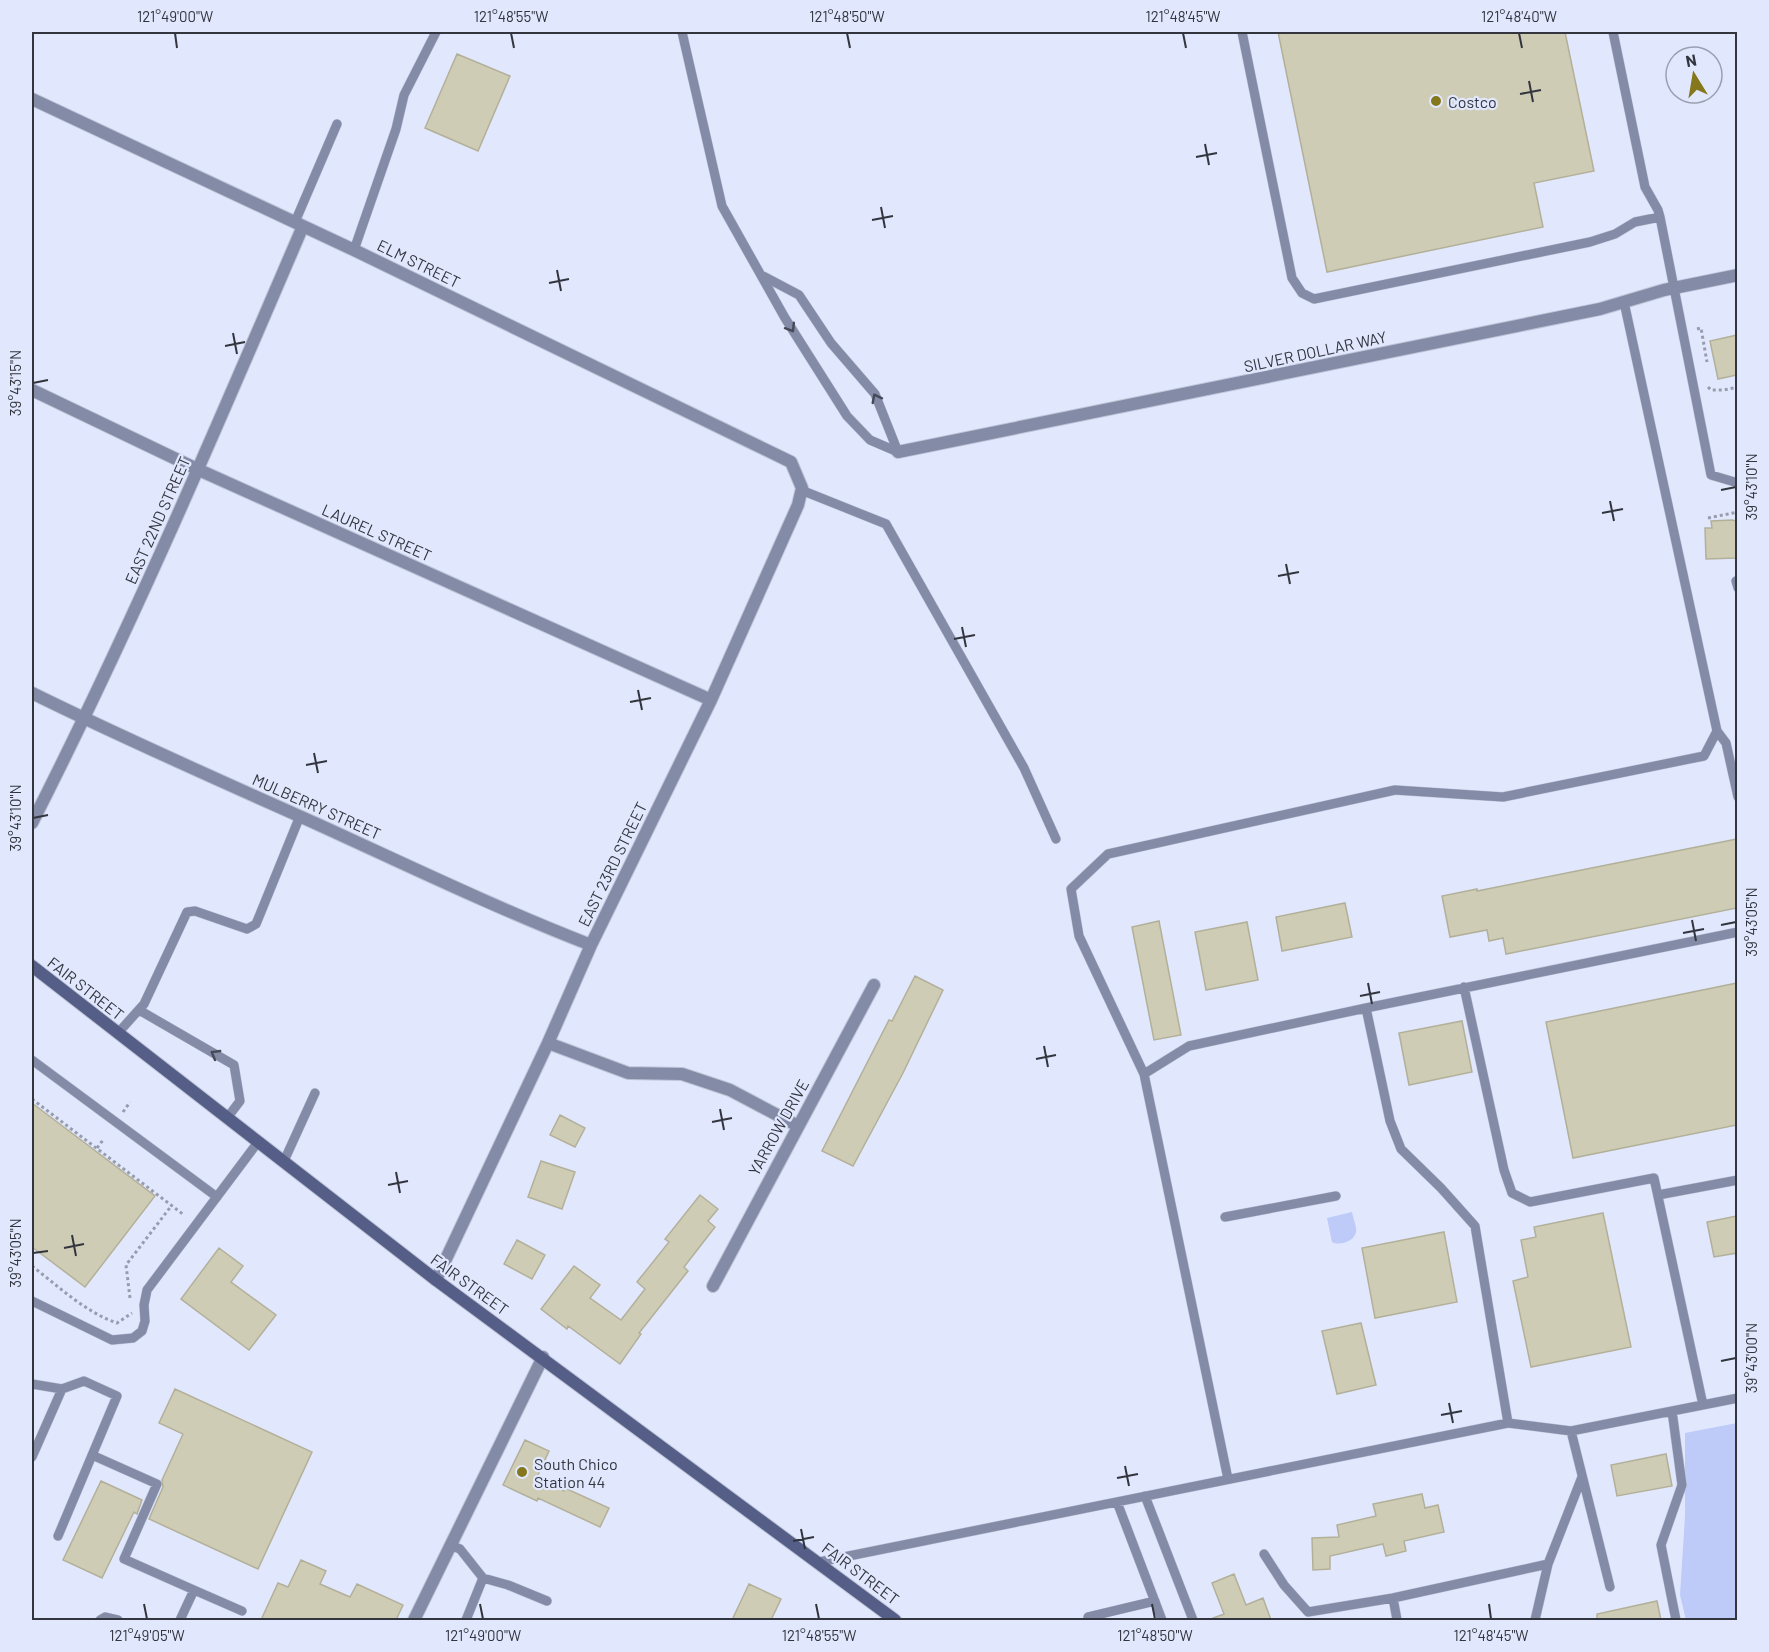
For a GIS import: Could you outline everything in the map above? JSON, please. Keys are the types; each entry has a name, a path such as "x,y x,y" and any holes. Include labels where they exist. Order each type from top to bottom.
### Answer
{"street":[{"name":"ELM STREET","path":"32,99 354,250 791,462 801,490"},
{"name":"EAST 22ND STREET","path":"32,822 84,719 199,470 299,224"},
{"name":"SILVER DOLLAR WAY","path":"898,452 1558,318 1674,288 1737,275"},
{"name":"LAUREL STREET","path":"32,390 199,470 711,700"},
{"name":"EAST 23RD STREET","path":"436,1280 548,1043 591,945 711,700 798,505 801,490"},
{"name":"MULBERRY STREET","path":"32,693 84,719 549,929 591,945"},
{"name":"FAIR STREET","path":"32,966 436,1280 896,1620"},
{"name":"YARROW DRIVE","path":"713,1286 874,985"},
{"path":"548,1043 628,1073 682,1074 711,1083 730,1090 798,1126"},
{"path":"414,1620 543,1358"}],"lane":[{"path":"354,250 396,129 404,94 436,32"},
{"path":"682,32 722,206 785,318 847,416 870,440 898,452"},
{"path":"1242,32 1293,278 1302,293 1314,299 1590,242 1616,234 1635,222 1660,217"},
{"path":"1613,32 1645,187 1660,217 1711,475 1737,483"},
{"path":"299,224 337,124"},
{"path":"763,276 799,296 831,343 875,394 898,452"},
{"path":"1624,302 1716,731 1726,743 1737,797"},
{"path":"801,490 886,524 1024,768 1056,840"},
{"path":"1737,580 1737,588"},
{"path":"1228,1479 1144,1074 1079,936 1071,890 1108,855 1395,790 1503,797 1704,756 1716,731"},
{"path":"118,1033 144,1004 187,912 195,911 247,929 256,924 300,816"},
{"path":"1144,1074 1189,1046 1737,932"},
{"path":"1464,987 1504,1170 1512,1193 1530,1202 1654,1178 1703,1405"},
{"path":"1366,1008 1390,1121 1401,1149 1441,1188 1475,1226 1508,1423"},
{"path":"139,1010 234,1065 240,1101 227,1118"},
{"path":"32,1060 217,1197"},
{"path":"284,1161 315,1093"},
{"path":"32,1300 112,1340 133,1338 142,1331 145,1321 144,1305 147,1290 258,1142"},
{"path":"1658,1195 1737,1180"},
{"path":"1224,1217 1336,1196"},
{"path":"32,1384 62,1389 84,1381 117,1396 58,1536"},
{"path":"32,1457 62,1389"},
{"path":"819,1562 1508,1423 1571,1431 1737,1398"},
{"path":"1672,1411 1682,1485 1661,1545 1676,1620"},
{"path":"1571,1431 1610,1587"},
{"path":"92,1455 157,1484 124,1559 242,1611"},
{"path":"1534,1620 1548,1564 1582,1477"},
{"path":"1145,1496 1192,1620"},
{"path":"1117,1502 1162,1620"},
{"path":"450,1545 460,1549 483,1578 508,1585 547,1601"},
{"path":"1264,1554 1284,1585 1308,1612 1392,1598 1548,1564"},
{"path":"466,1620 483,1578"},
{"path":"180,1620 194,1590"},
{"path":"1392,1598 1397,1620"},
{"path":"1088,1617 1155,1601"},
{"path":"100,1620 105,1617 118,1620"}],"path":[{"path":"1692,329 1701,328 1707,362"},
{"path":"1708,518 1737,512"},
{"path":"32,1098 184,1215"},
{"path":"120,1116 130,1102"},
{"path":"97,1148 103,1140"},
{"path":"131,1301 126,1265 172,1205"},
{"path":"32,1266 82,1305 107,1319 117,1323 132,1313"}],"shaded area":[{"path":"1352,1212 1356,1228 1355,1235 1346,1242 1338,1244 1332,1242 1327,1218"},
{"path":"1737,1423 1737,1620 1686,1620 1680,1595 1685,1516 1685,1433"}],"building":[{"name":"Costco","path":"1278,32 1565,32 1594,171 1534,183 1543,227 1327,272"},
{"path":"457,54 510,76 478,151 425,128"},
{"path":"1737,335 1737,375 1718,379 1710,341"},
{"path":"1711,521 1737,521 1737,558 1706,559 1705,528 1712,528"},
{"path":"1737,839 1737,908 1506,954 1503,938 1489,941 1487,930 1450,937 1442,896"},
{"path":"1345,903 1352,937 1282,951 1276,917"},
{"path":"1159,921 1181,1035 1154,1040 1132,927"},
{"path":"1247,922 1258,980 1206,990 1195,932"},
{"path":"915,976 943,990 903,1073 853,1166 822,1151 889,1020 892,1021"},
{"path":"1737,983 1737,1125 1573,1158 1546,1022"},
{"path":"1462,1021 1472,1072 1409,1085 1399,1033"},
{"path":"32,1103 155,1196 85,1287 32,1247"},
{"path":"560,1115 585,1128 575,1147 550,1135"},
{"path":"541,1161 575,1172 562,1209 528,1197"},
{"path":"700,1195 718,1209 708,1221 715,1227 684,1267 688,1271 639,1333 641,1334 620,1364 541,1309 574,1266 600,1285 590,1298 621,1320 645,1289 637,1282 669,1242 665,1239"},
{"path":"1603,1213 1631,1347 1531,1367 1513,1281 1528,1277 1521,1240 1536,1237 1534,1227"},
{"path":"1737,1216 1737,1253 1714,1257 1707,1222"},
{"path":"1444,1232 1457,1302 1375,1318 1362,1248"},
{"path":"517,1240 545,1255 532,1279 504,1264"},
{"path":"219,1248 243,1266 231,1282 276,1315 249,1350 181,1299"},
{"path":"1361,1323 1376,1385 1337,1394 1322,1331"},
{"path":"175,1389 312,1452 258,1569 149,1519 163,1487 162,1480 183,1434 159,1423"},
{"path":"525,1440 549,1451 537,1477 564,1491 565,1488 609,1508 600,1527 538,1498 537,1501 503,1485"},
{"path":"1666,1454 1672,1486 1617,1496 1611,1465"},
{"path":"101,1481 142,1500 137,1514 134,1512 102,1578 63,1560"},
{"path":"1422,1494 1425,1508 1438,1505 1444,1532 1404,1541 1406,1551 1386,1556 1383,1544 1330,1556 1330,1569 1313,1570 1312,1538 1339,1537 1337,1525 1376,1516 1373,1504"},
{"path":"301,1560 326,1571 320,1584 350,1597 357,1584 403,1605 396,1620 261,1620 278,1583 288,1587"},
{"path":"1234,1574 1246,1605 1263,1598 1271,1620 1208,1620 1224,1614 1212,1583"},
{"path":"749,1584 781,1599 771,1620 732,1620"},
{"path":"1657,1601 1661,1620 1597,1620 1597,1614"}],"place":[{"name":"Costco","path":"1436,101"},
{"name":"South Chico Station 44","path":"522,1472"}]}
